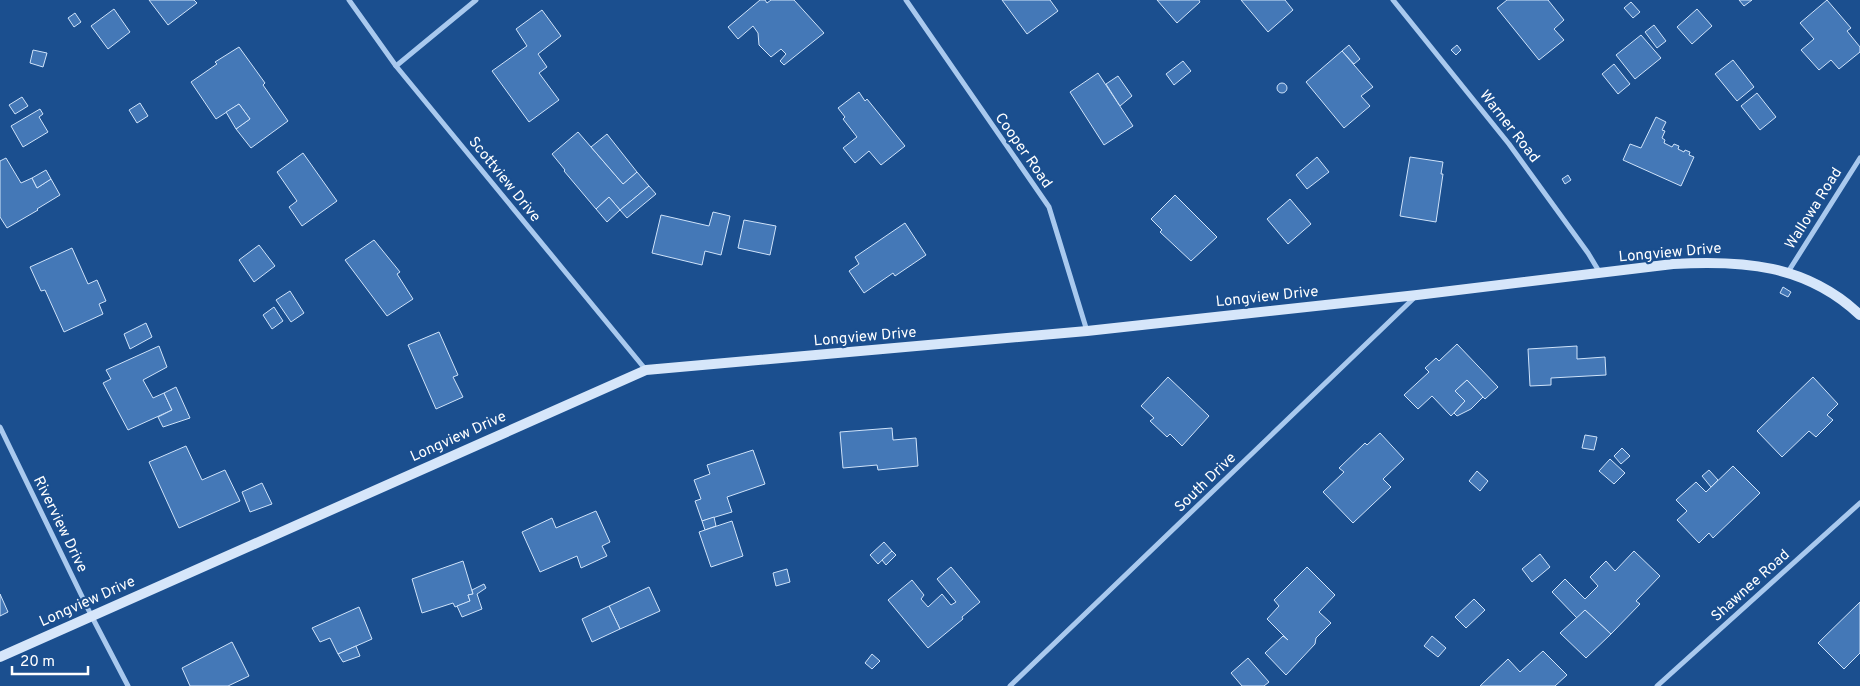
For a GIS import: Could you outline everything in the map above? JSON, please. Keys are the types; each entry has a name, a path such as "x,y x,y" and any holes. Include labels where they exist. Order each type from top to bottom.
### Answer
{"street":[{"name":"Scottview Drive","path":"349,0 396,66 646,370"},
{"path":"396,66 476,0"},
{"name":"Cooper Road","path":"906,0 1049,207 1087,331"},
{"name":"Warner Road","path":"1393,0 1509,144 1588,253 1600,273"},
{"name":"Wallowa Road","path":"1788,272 1860,158"},
{"name":"Longview Drive","path":"0,657 646,370 1087,331 1417,295 1673,264 1729,262 1756,265 1788,272 1814,283 1833,294 1860,314"},
{"name":"South Drive","path":"1010,686 1417,295"},
{"name":"Riverview Drive","path":"0,427 91,615 128,686"},
{"name":"Shawnee Road","path":"1658,686 1860,503"}],"building":[{"path":"149,0 194,0 197,3 168,25"},
{"path":"760,0 765,0 767,3 771,0 794,0 824,33 784,65 780,61 786,54 781,49 771,57 759,45 758,33 753,26 738,39 728,27"},
{"path":"1002,0 1050,0 1058,11 1027,34"},
{"path":"1157,0 1199,0 1200,2 1177,23"},
{"path":"1241,0 1285,0 1293,10 1268,32"},
{"path":"1507,0 1548,0 1564,20 1554,29 1564,40 1539,60 1497,8"},
{"path":"1739,0 1752,0 1744,6"},
{"path":"1827,0 1851,28 1847,31 1860,47 1860,52 1839,69 1831,60 1819,70 1801,50 1814,39 1800,23"},
{"path":"1631,2 1640,12 1633,18 1624,8"},
{"path":"114,9 130,32 108,49 91,26"},
{"path":"1697,9 1712,26 1692,44 1677,27"},
{"path":"542,10 561,36 538,54 547,67 539,73 559,100 529,122 492,71 527,46 516,29"},
{"path":"75,13 81,22 74,27 68,18"},
{"path":"1654,25 1666,41 1657,48 1645,32"},
{"path":"1641,35 1661,58 1635,79 1616,55"},
{"path":"1349,45 1360,59 1354,64 1342,51"},
{"path":"1457,45 1461,50 1456,55 1451,50"},
{"path":"239,47 265,83 263,85 288,121 251,148 236,129 250,119 239,104 216,119 191,82 217,64 215,62"},
{"path":"33,50 47,53 43,67 30,63"},
{"path":"1342,51 1373,87 1361,96 1370,106 1344,128 1306,82"},
{"path":"1733,60 1754,87 1737,101 1715,74"},
{"path":"1183,61 1191,71 1174,85 1166,74"},
{"path":"1614,64 1630,84 1618,94 1602,74"},
{"path":"1098,73 1133,126 1104,145 1070,92"},
{"path":"1118,76 1132,96 1120,106 1106,84"},
{"path":"1280,83 1284,83 1287,88 1286,92 1280,93 1277,90 1277,86"},
{"path":"859,92 865,101 867,99 905,146 881,165 869,151 855,163 843,148 857,137 843,119 845,117 838,108"},
{"path":"1757,93 1776,117 1760,130 1741,106"},
{"path":"22,97 28,106 15,114 9,105"},
{"path":"140,103 148,116 137,123 129,110"},
{"path":"239,104 250,119 236,129 226,112"},
{"path":"40,109 43,114 39,117 48,132 23,147 11,126"},
{"path":"1656,117 1666,122 1662,130 1665,131 1662,138 1665,140 1664,143 1672,147 1674,144 1679,146 1678,149 1690,152 1689,155 1694,157 1681,186 1623,160 1630,144 1641,148"},
{"path":"578,132 623,184 637,172 649,186 620,210 609,197 596,209 552,154"},
{"path":"607,134 637,172 623,184 591,147"},
{"path":"303,153 337,201 302,226 289,207 297,201 277,172"},
{"path":"1317,157 1329,172 1307,189 1296,175"},
{"path":"1410,157 1443,162 1436,222 1400,216"},
{"path":"6,158 21,183 32,178 37,188 51,179 60,195 7,228 0,217 0,161"},
{"path":"46,170 51,179 37,188 32,178"},
{"path":"1568,175 1571,180 1565,184 1562,179"},
{"path":"649,186 656,194 627,218 620,210"},
{"path":"1175,195 1217,237 1191,261 1160,232 1162,230 1151,219"},
{"path":"609,197 620,210 607,222 596,209"},
{"path":"1290,199 1311,224 1288,244 1267,219"},
{"path":"713,212 730,216 721,255 705,251 702,265 652,253 661,215 709,226"},
{"path":"744,220 776,226 770,255 738,248"},
{"path":"905,223 926,255 895,276 893,273 864,293 849,271 859,264 855,257"},
{"path":"374,240 400,272 397,274 413,299 387,316 345,260"},
{"path":"259,245 275,266 254,282 239,260"},
{"path":"72,248 88,284 97,280 106,301 99,304 103,314 64,332 45,290 41,291 30,267"},
{"path":"1783,287 1791,292 1788,297 1780,293"},
{"path":"290,291 304,313 291,322 276,300"},
{"path":"274,307 283,321 272,329 263,315"},
{"path":"146,323 152,337 130,349 124,334"},
{"path":"439,332 458,375 453,377 463,397 436,409 408,345"},
{"path":"1457,344 1498,387 1485,399 1467,380 1455,391 1465,401 1451,416 1432,396 1418,409 1404,395 1429,372 1425,368 1436,358 1439,361"},
{"path":"159,346 167,367 143,380 153,398 164,393 172,410 128,430 103,383 111,379 106,370"},
{"path":"1577,346 1577,359 1605,357 1606,375 1551,378 1551,385 1530,386 1528,349"},
{"path":"1168,377 1209,416 1182,446 1170,434 1167,437 1150,421 1154,418 1141,406"},
{"path":"1813,377 1838,404 1827,415 1833,420 1816,437 1809,431 1782,457 1757,431"},
{"path":"1467,380 1483,397 1471,409 1457,416 1454,413 1465,401 1455,391"},
{"path":"176,387 190,418 163,427 158,417 172,410 164,393"},
{"path":"892,428 893,440 916,438 918,466 878,470 877,465 843,468 840,432"},
{"path":"1380,433 1404,459 1383,479 1391,487 1353,523 1323,492 1344,472 1339,468 1365,443 1367,445"},
{"path":"1585,435 1597,437 1594,450 1582,448"},
{"path":"186,446 202,480 225,470 240,501 179,528 149,462"},
{"path":"1622,448 1630,456 1621,464 1614,456"},
{"path":"753,450 765,484 727,497 732,512 702,521 695,501 701,499 694,480 710,474 707,465"},
{"path":"1610,459 1625,473 1614,484 1599,471"},
{"path":"1733,466 1760,493 1713,538 1709,533 1699,543 1677,520 1687,511 1676,500 1696,482 1706,492"},
{"path":"1709,470 1718,480 1711,487 1702,476"},
{"path":"1477,471 1488,481 1480,491 1469,481"},
{"path":"262,483 272,504 250,512 242,492"},
{"path":"596,511 610,542 602,546 607,556 581,568 577,556 540,572 522,532 552,518 556,528"},
{"path":"714,517 716,526 705,530 702,521"},
{"path":"732,521 743,556 711,567 699,532"},
{"path":"884,542 892,551 878,564 870,555"},
{"path":"892,551 896,555 886,565 882,560"},
{"path":"1634,551 1660,576 1636,601 1640,604 1611,634 1585,610 1577,618 1552,592 1565,579 1585,599 1598,586 1590,577 1606,561 1615,571"},
{"path":"1540,554 1550,567 1532,582 1522,569"},
{"path":"463,561 473,594 468,595 470,601 455,607 453,603 422,613 412,579"},
{"path":"951,567 980,602 928,648 888,600 912,580 924,595 921,599 928,607 942,594 951,605 956,602 937,579"},
{"path":"1307,567 1335,595 1319,612 1331,623 1316,638 1315,644 1286,675 1265,653 1283,636 1288,640 1267,619 1279,606 1274,600"},
{"path":"787,569 790,582 776,586 773,573"},
{"path":"484,584 486,588 477,594 482,609 462,617 457,606 470,601 468,595 473,594 472,590"},
{"path":"649,587 660,611 620,629 609,606"},
{"path":"0,594 8,612 0,616"},
{"path":"1474,599 1485,610 1466,628 1455,617"},
{"path":"1860,602 1860,653 1844,669 1818,643"},
{"path":"609,606 620,629 592,642 582,619"},
{"path":"359,607 372,639 338,654 330,638 320,642 312,628"},
{"path":"1585,610 1611,634 1586,658 1560,633"},
{"path":"1432,636 1446,648 1438,657 1424,646"},
{"path":"232,642 249,676 228,686 190,686 182,668"},
{"path":"356,646 360,656 343,662 338,654"},
{"path":"1543,651 1567,675 1555,686 1480,686 1508,659 1520,672"},
{"path":"872,654 880,661 872,669 865,663"},
{"path":"1248,658 1269,682 1264,686 1242,686 1231,673"}]}
